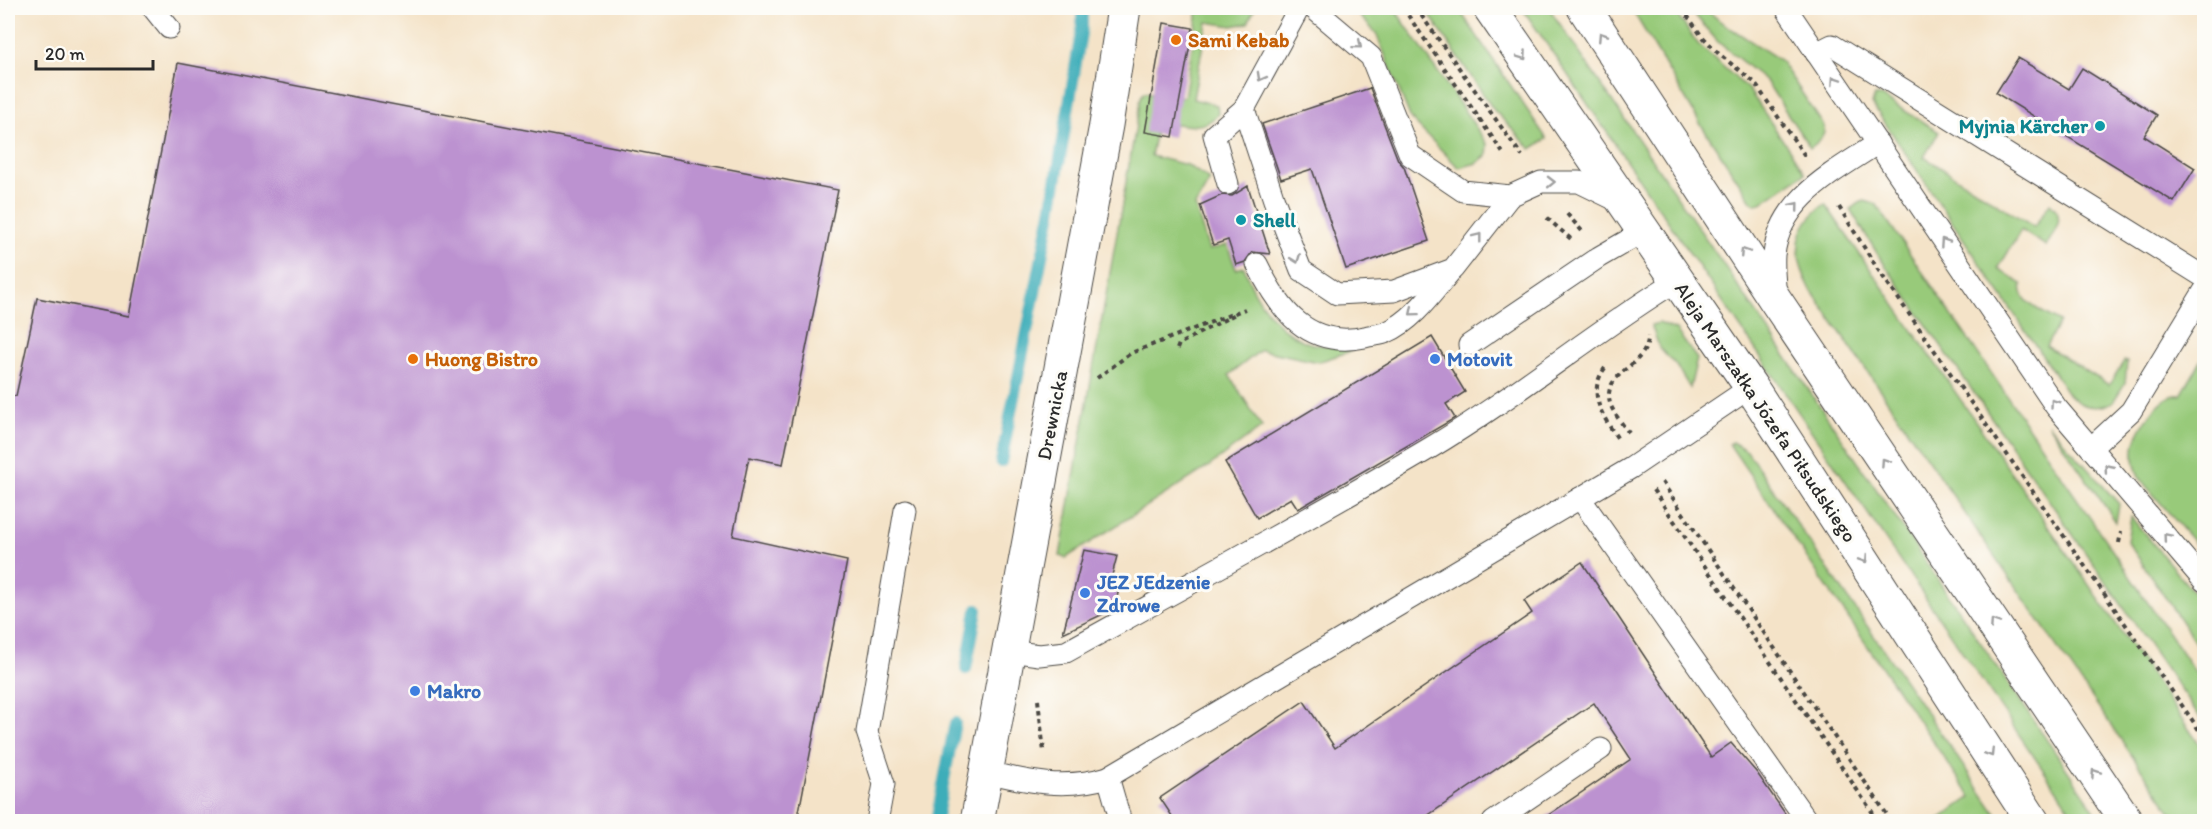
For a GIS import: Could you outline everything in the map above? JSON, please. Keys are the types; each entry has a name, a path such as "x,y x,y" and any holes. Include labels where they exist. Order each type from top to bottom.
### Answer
{"main road":[{"name":"Aleja Marszałka Józefa Piłsudskiego","path":"1490,8 1751,387 2033,822"},
{"path":"1584,8 1776,301 2127,822"},
{"name":"Drewnicka","path":"978,822 1126,10"}],"lane":[{"path":"153,8 169,28"},
{"path":"1228,184 1214,135 1244,109 1299,8"},
{"path":"1313,8 1371,57 1410,154 1463,191 1509,196"},
{"path":"1786,8 2056,407 2205,581"},
{"path":"1816,53 1832,45 2205,277"},
{"path":"1244,109 1274,200 1301,270 1337,294 1394,291 1453,269"},
{"path":"1776,301 1774,258 1776,240 1793,206 1821,181 1878,143"},
{"path":"1257,264 1271,294 1284,311 1308,331 1347,340 1388,332 1418,309 1453,269 1509,196 1541,182 1579,182 1635,218 1594,260 1469,345"},
{"path":"1008,651 1039,655 1066,652 1432,447 1559,363 1631,309 1678,280"},
{"path":"2091,448 2131,411 2205,291"},
{"path":"986,772 1037,784 1062,786 1084,784 1108,777 1580,498 1641,461 1751,387"},
{"path":"1580,498 1808,822"},
{"path":"877,822 884,784 867,732 904,510"},
{"path":"1493,822 1601,749"},
{"path":"1108,777 1121,822"}],"path":[{"path":"1403,8 1505,156"},
{"path":"1416,8 1541,182 1584,234 1594,260"},
{"path":"1682,8 1701,35 1719,54 1754,82 1808,160"},
{"path":"1833,198 1876,268 2205,737"},
{"path":"1547,218 1594,260"},
{"path":"1177,349 1179,344 1271,294"},
{"path":"1090,385 1131,353 1245,309"},
{"path":"1631,309 1648,336 1648,347 1642,356 1614,379 1609,396 1616,414 1641,461 1879,822"},
{"path":"1612,362 1597,381 1596,402 1606,421 1641,461 1892,822"}],"green space":[{"path":"1196,8 1255,8 1248,23 1232,26 1207,22 1193,99 1217,105 1218,114 1205,124 1190,126 1158,120 1151,156 1187,165 1210,180 1195,206 1209,250 1227,245 1236,269 1244,267 1261,302 1277,322 1297,338 1309,343 1351,351 1318,362 1261,350 1229,375 1262,427 1208,467 1066,558 1060,556 1141,97 1144,92 1184,97 1197,18"},
{"path":"1352,8 1394,8 1488,145 1487,155 1477,163 1459,168 1411,119 1376,33"},
{"path":"1425,8 1458,8 1547,139 1531,149 1493,109"},
{"path":"1522,8 1549,8 2102,821 2078,821"},
{"path":"1631,8 1672,8 1698,44 1749,90 1805,173 1761,203 1755,204 1751,201 1700,123"},
{"path":"1689,8 1705,8 1721,22 1780,60 1824,126 1823,136 1810,148 1766,81 1718,42"},
{"path":"1875,96 1881,96 1939,132 1924,157 2034,227 2050,203 2055,208 2059,219 2058,224 2046,246 2021,230 1998,269 2022,284 2024,297 2028,302 2060,322 2046,346 2109,385 2124,361 2127,362 2125,383 2113,402 2095,407 2079,403 2069,395 1872,104"},
{"path":"1863,201 1876,204 2204,685 2204,723 1880,258 1850,209"},
{"path":"1825,204 2204,751 2204,821 2177,821 1811,290 1801,266 1799,244 1806,223"},
{"path":"1659,323 1676,330 1697,359 1690,388 1675,364 1660,349 1651,325"},
{"path":"2204,356 2204,554 2141,480 2134,452 2135,443 2147,420 2159,404 2166,399 2181,395"},
{"path":"2048,424 2119,504 2116,522"},
{"path":"1732,442 1747,451 2001,821 1937,821 1971,797 1729,444"},
{"path":"2131,517 2204,605 2204,655 2127,541"}],"building":[{"path":"1164,23 1193,28 1173,137 1145,132"},
{"name":"Myjnia Kärcher","path":"2018,58 2069,89 2082,68 2157,115 2144,136 2195,168 2174,202 1996,93"},
{"path":"178,63 838,190 783,464 749,457 733,536 847,561 797,822 8,822 8,395 16,396 37,298 129,316"},
{"path":"1370,88 1398,160 1404,167 1429,241 1346,269 1312,169 1281,179 1262,124"},
{"name":"Shell","path":"1248,186 1270,254 1252,252 1245,262 1236,265 1228,240 1213,245 1200,205 1222,195 1232,196"},
{"path":"1432,337 1465,392 1446,404 1455,418 1298,509 1291,498 1257,518 1225,462"},
{"path":"1084,550 1117,556 1111,579 1121,581 1114,609 1063,633"},
{"path":"1582,562 1711,757 1731,743 1757,773 1791,822 1538,822 1631,759 1594,703 1418,822 1176,822 1160,798 1304,701 1335,748 1532,613 1524,601"}],"waterway":[{"path":"1001,462 1051,212 1082,27 1082,8"},
{"path":"966,669 977,610"},
{"path":"936,822 955,723"}],"place":[{"name":"Sami Kebab","path":"1176,40"},
{"name":"Myjnia Kärcher","path":"2100,126"},
{"name":"Shell","path":"1241,220"},
{"name":"Huong Bistro","path":"413,359"},
{"name":"Motovit","path":"1435,359"},
{"name":"JEZ JEdzenie Zdrowe","path":"1085,593"},
{"name":"Makro","path":"415,691"}]}
